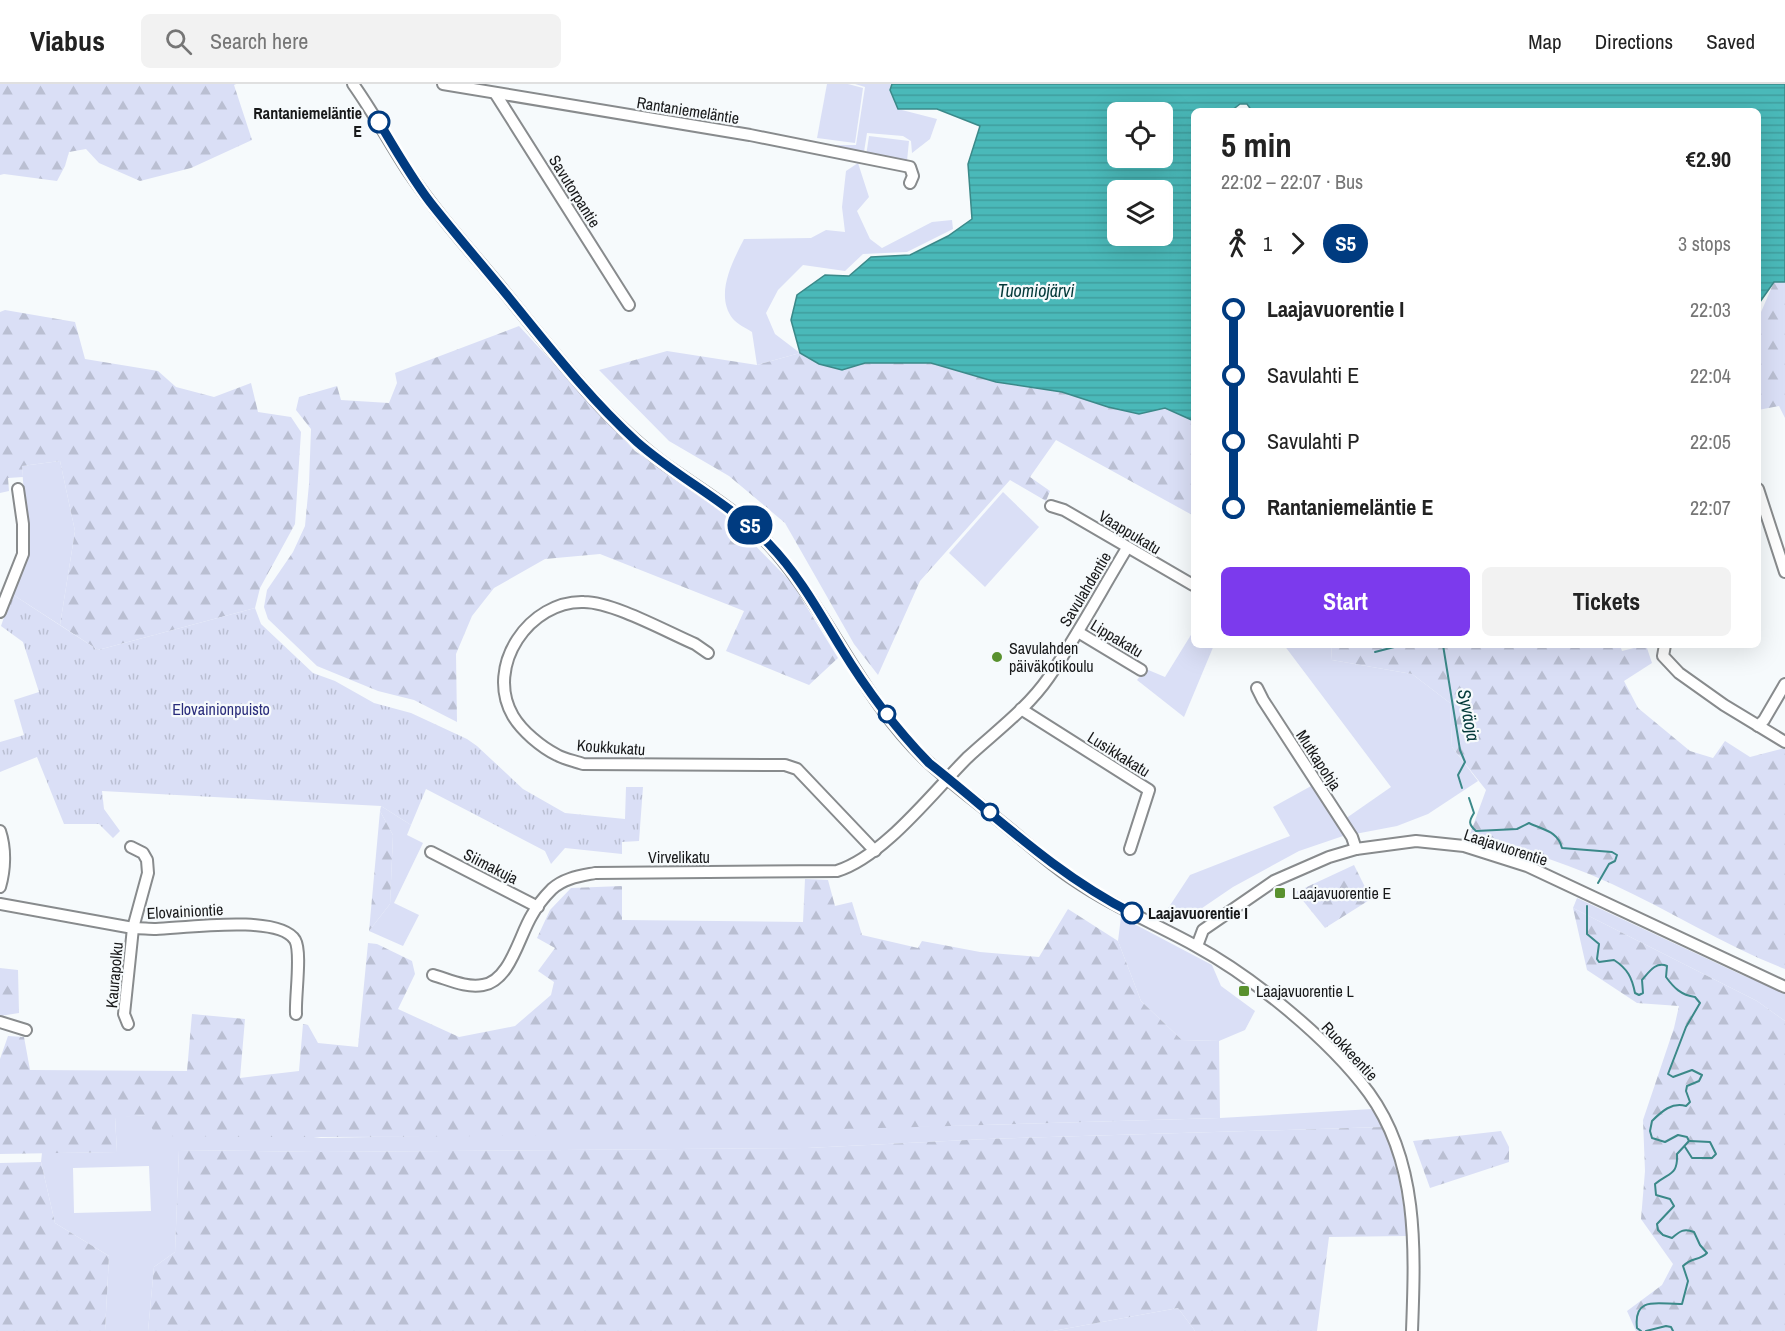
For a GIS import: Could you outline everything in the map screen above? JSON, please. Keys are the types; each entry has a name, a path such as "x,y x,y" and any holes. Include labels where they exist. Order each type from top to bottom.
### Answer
{"street":[{"name":"Ruokkeentie","path":"354,84 407,170 430,201 585,389 639,443 723,503 746,521 770,545 802,585 842,650 891,720 913,746 948,778 1074,880 1106,900 1197,946 1281,1005 1336,1053 1365,1087 1384,1116 1395,1139 1409,1193 1413,1250 1412,1331"},
{"name":"Rantaniemeläntie","path":"443,84 750,135 910,167 914,176 910,183"},
{"name":"Savutorpantie","path":"495,93 629,305"},
{"path":"0,612 23,554 22,516 18,489"},
{"path":"1761,498 1785,572"},
{"name":"Vaappukatu","path":"1051,506 1064,510 1191,584"},
{"name":"Savulahdentie","path":"948,778 1021,710 1047,679 1078,632 1127,548"},
{"name":"Koukkukatu","path":"708,653 695,644 605,605 573,602 546,612 526,627 508,658 506,696 514,718 536,741 558,756 583,764 785,765 797,768 875,851"},
{"name":"Lippakatu","path":"1078,632 1141,670"},
{"path":"1664,648 1663,656 1679,673 1724,705 1785,742"},
{"path":"1758,726 1764,720 1785,684"},
{"name":"Mutkapohja","path":"1257,688 1352,837 1356,849"},
{"name":"Lusikkakatu","path":"1021,710 1149,790 1130,849"},
{"name":"Virvelikatu","path":"434,975 468,986 485,985 499,979 532,915 553,889 569,879 595,873 837,871 853,866 875,851 948,778"},
{"path":"0,831 3,847 3,876 0,887"},
{"name":"Laajavuorentie","path":"1197,946 1203,930 1274,881 1329,857 1356,849 1416,841 1464,846 1527,867 1785,987"},
{"name":"Kaurapolku","path":"128,1024 123,1014 133,928 148,873 147,860 143,853 131,847"},
{"name":"Siimakuja","path":"430,852 538,907"},
{"name":"Elovainiontie","path":"0,904 133,928 155,929 225,924 281,929 294,940 298,954 296,1014"},
{"path":"0,1022 26,1030"}],"green space":[{"path":"0,84 236,84 234,85 252,140 191,168 140,181 99,163 86,149 69,152 57,181 0,175"},
{"path":"827,84 848,84 863,88 855,143 817,138"},
{"path":"855,84 892,84 890,90 898,109 937,119 930,139 912,153 911,141 903,136 867,133 864,152 856,154 820,145 856,145 865,87"},
{"path":"869,136 909,141 907,161 866,156"},
{"path":"858,163 869,197 857,211 870,239 882,248 932,222 952,220 953,229 907,252 863,254 845,271 803,265 778,290 766,313 775,334 800,353 757,365 752,332 733,319 725,299 727,278 744,239 811,238 826,230 845,232 842,207 846,171"},
{"path":"1774,282 1785,282 1785,418 1779,406 1761,409 1761,312"},
{"path":"5,310 75,322 85,359 158,371 176,387 214,397 251,383 258,412 291,417 301,432 295,524 260,588 255,608 98,650 60,625 75,531 60,461 22,466 23,477 8,478 9,491 0,493 0,312"},
{"path":"519,326 635,451 721,511 792,583 838,658 809,685 726,651 744,611 600,554 545,559 494,588 472,616 456,654 457,722 414,700 378,691 317,666 268,619 264,607 267,590 293,552 305,526 311,429 296,410 299,397 337,386 341,400 389,403 397,383 395,373"},
{"path":"667,351 757,365 800,353 819,364 842,370 865,363 931,363 996,382 1062,392 1139,414 1165,408 1191,420 1191,514 1056,440 1030,477 1050,491 1046,501 1010,480 920,581 878,675 854,644 785,523 729,476 669,441 599,370"},
{"path":"60,461 75,531 60,625 12,594 28,554 22,466"},
{"path":"1003,492 1039,527 985,587 949,553"},
{"name":"Elovainionpuisto","path":"12,594 98,650 255,608 261,624 313,673 335,681 374,703 411,713 467,739 523,789 565,813 625,819 626,787 643,787 639,841 622,842 622,854 565,848 551,864 545,851 426,789 411,825 381,806 102,791 104,809 120,831 113,838 99,824 64,824 37,757 0,772 0,742 24,735 14,700 39,692 23,642 1,626"},
{"path":"1191,635 1191,648 1213,648 1184,717 1137,680 1146,669 1165,677"},
{"path":"1286,648 1331,648 1332,660 1412,674 1450,703 1452,747 1478,781 1428,814 1397,826 1355,834 1345,819 1391,787"},
{"path":"1331,648 1621,648 1622,651 1647,648 1652,663 1624,681 1638,708 1690,751 1713,758 1725,741 1750,757 1785,748 1785,969 1741,950 1595,876 1542,856 1470,834 1486,790 1452,747 1450,703 1412,674 1332,660"},
{"path":"1313,785 1346,835 1299,851 1233,887 1186,919 1163,916 1190,875 1290,836 1273,807"},
{"path":"381,806 411,825 407,835 423,843 394,903 419,915 403,946 369,931 390,904 393,835 380,811"},
{"path":"380,811 393,835 390,904 369,931"},
{"path":"1354,865 1371,899 1325,928 1296,892"},
{"path":"805,879 828,880 835,906 852,902 862,935 918,948 922,941 980,952 1039,957 1068,909 1118,941 1141,1001 1182,1040 1219,1041 1220,1118 688,1133 289,1137 156,1136 145,1115 115,1118 117,1152 0,1154 0,1059 8,1036 24,1037 30,1070 187,1071 192,1014 245,1019 240,1078 299,1071 303,1024 308,1025 318,1043 358,1047 368,943 377,944 412,961 415,974 398,1009 459,1037 515,1026 551,995 554,982 538,971 555,948 537,938 550,910 571,888 622,886 622,920 803,922"},
{"path":"1577,898 1785,993 1785,1021 1757,1001 1573,908"},
{"path":"1573,908 1757,1001 1785,1021 1785,1331 1636,1331 1627,1311 1662,1285 1673,1264 1641,1219 1645,1171 1643,1120 1674,1028 1679,1006 1637,1003 1587,970"},
{"path":"1121,917 1212,965 1221,986 1255,1011 1245,1030 1219,1041 1182,1040 1141,1001 1118,941"},
{"path":"0,968 18,970 19,1013 0,1016"},
{"path":"1372,1109 1382,1127 987,1139 807,1148 317,1152 179,1150 175,1252 154,1267 148,1331 105,1331 109,1256 55,1223 41,1162 42,1153 117,1152 115,1117 146,1115 321,1138 1220,1118","holes":["149,1166 151,1211 74,1213 73,1168"]},
{"path":"1382,1127 1399,1180 1407,1236 1329,1237 1317,1331 1195,1331 1178,1308 1053,1331 148,1331 154,1267 175,1252 179,1150 317,1152 807,1148 987,1139"},
{"path":"1501,1131 1509,1147 1509,1162 1430,1188 1413,1141"},
{"path":"41,1162 55,1223 109,1256 105,1331 0,1331 0,1163"},
{"path":"1178,1308 1195,1331 1053,1331"}],"water":[{"name":"Tuomiojärvi","path":"892,84 1785,84 1785,282 1774,282 1761,301 1761,108 1250,108 1247,104 1240,104 1235,108 1191,108 1191,420 1165,408 1139,414 1062,392 996,382 931,363 865,363 842,370 819,364 800,353 791,320 797,295 825,275 849,276 871,257 910,255 948,236 972,219 968,164 980,126 937,109 898,109 890,90"}],"waterway":[{"path":"1375,652 1390,648"},
{"name":"Syväoja","path":"1443,648 1460,750 1465,762 1458,775 1462,788"},
{"name":"Syväoja","path":"1469,798 1474,813 1470,820 1476,831 1517,829 1529,823 1553,834 1562,848 1612,852 1617,855 1598,883"},
{"name":"Syväoja","path":"1587,906 1587,934 1599,944 1597,959 1599,962 1614,960 1623,967 1631,978 1635,993 1639,995 1643,993 1642,980 1653,968 1663,965 1667,966 1666,977 1672,984 1682,993 1695,997 1700,1003 1686,1027 1668,1074 1673,1077 1692,1070 1702,1075 1699,1081 1687,1086 1686,1091 1690,1102 1686,1106 1676,1105 1663,1111 1652,1121 1650,1131 1652,1138 1665,1142 1678,1135 1687,1137 1689,1141 1677,1154 1676,1166 1672,1173 1655,1184 1656,1195 1670,1199 1674,1206 1657,1224 1658,1230 1663,1235 1672,1238 1682,1231 1694,1232 1707,1253 1683,1266 1688,1281 1682,1304 1657,1303 1644,1306 1639,1310 1637,1328 1641,1331"},
{"path":"1685,1147 1692,1158 1712,1158 1716,1154 1710,1142 1690,1141"},
{"name":"Syväoja","path":"1646,1331 1666,1326 1671,1327 1673,1331"}],"bus line":[{"name":"S5","path":"379,122 407,170 430,201 533,328 608,414 664,463 746,521 770,545 802,585 842,650 891,720 929,763 1056,867 1106,900 1132,913"}],"place":[{"name":"Rantaniemeläntie E","path":"379,122"},
{"name":"Savulahden päiväkotikoulu","path":"997,657"},
{"name":"Laajavuorentie E","path":"1280,893"},
{"name":"Laajavuorentie I","path":"1132,913"},
{"name":"Laajavuorentie L","path":"1244,991"}]}
